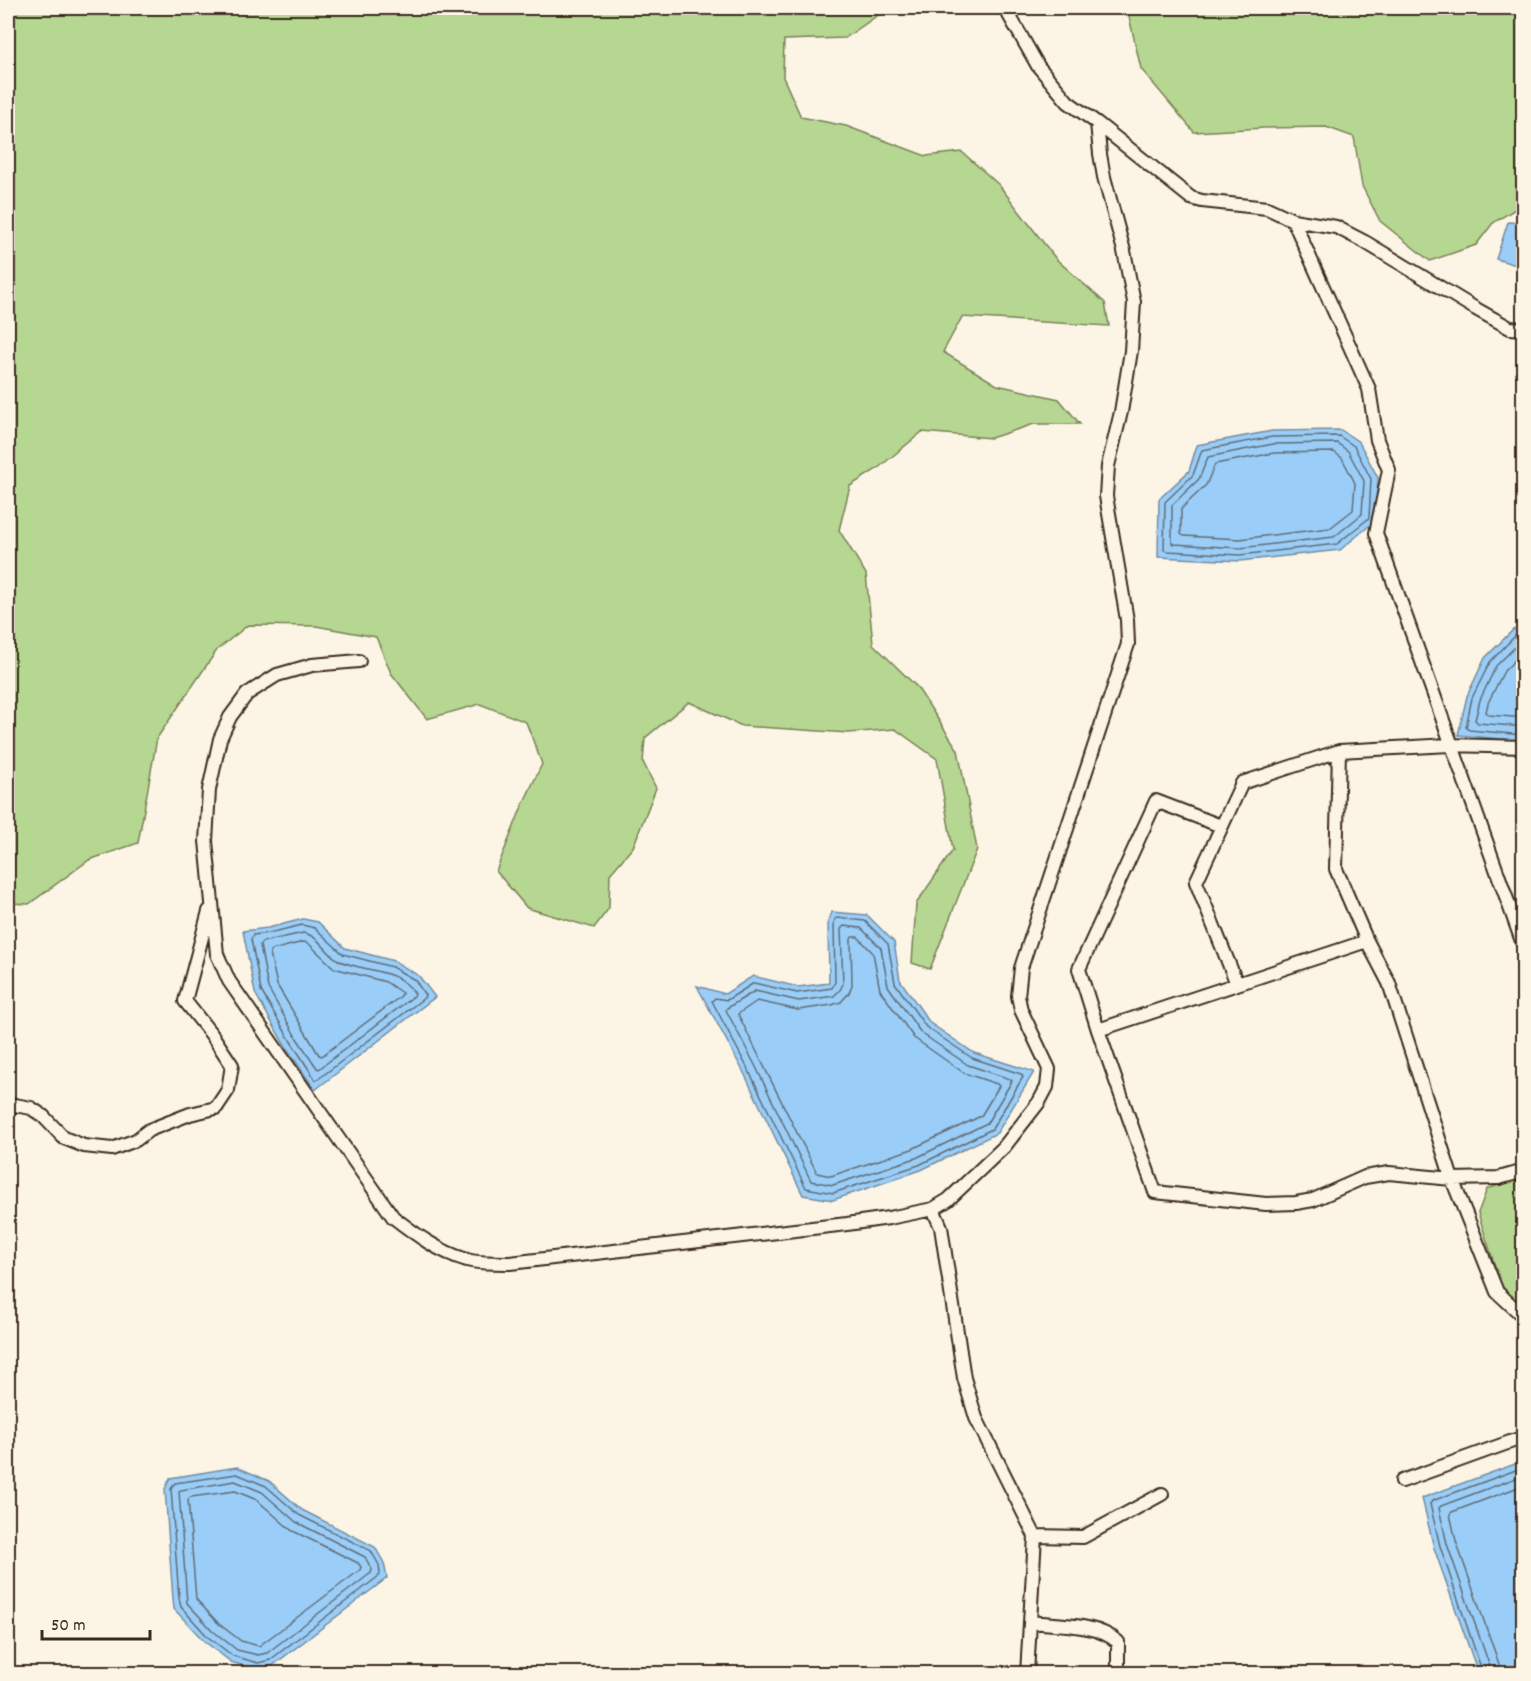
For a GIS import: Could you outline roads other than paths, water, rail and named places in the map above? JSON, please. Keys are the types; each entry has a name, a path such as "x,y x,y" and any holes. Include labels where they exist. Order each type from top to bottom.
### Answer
{"street":[{"path":"1005,8 1038,66 1068,102 1191,198 1267,208 1293,220 1336,227 1484,314 1510,328 1524,329"},
{"path":"359,661 312,665 277,675 247,694 230,717 220,739 209,790 206,841 217,954 228,981 393,1216 417,1236 468,1261 510,1263 889,1218 933,1209 948,1200 1004,1147 1039,1102 1047,1087 1049,1070 1021,1010 1018,996 1021,968 1128,644 1127,620 1106,496 1108,466 1121,412 1131,351 1134,302 1124,250 1104,177 1097,123"},
{"path":"1293,220 1369,389 1377,440 1389,470 1376,533 1524,947"},
{"path":"1238,984 1196,882 1242,783 1339,751 1450,745 1524,747"},
{"path":"1339,751 1336,869 1366,941 1389,983 1452,1179 1497,1292 1524,1317"},
{"path":"1221,826 1156,801 1079,969 1155,1192 1266,1204 1296,1203 1313,1200 1365,1177 1389,1173 1452,1179 1499,1178 1524,1171"},
{"path":"8,1109 15,1106 31,1108 43,1116 64,1138 84,1146 112,1149 136,1140 149,1130 190,1114 216,1108 228,1090 232,1065 185,1001 212,901"},
{"path":"1098,1030 1366,941"},
{"path":"933,1209 941,1227 964,1378 976,1418 1035,1536 1027,1674"},
{"path":"1402,1481 1524,1437"},
{"path":"1035,1536 1083,1537 1162,1494"},
{"path":"1030,1622 1086,1628 1112,1637 1118,1642 1118,1674"}],"water":[{"path":"1508,222 1523,223 1523,267 1496,259"},
{"path":"1341,430 1359,442 1378,478 1375,521 1340,550 1240,561 1158,557 1159,499 1189,471 1197,445 1272,431"},
{"path":"1523,626 1523,741 1458,735 1467,696 1485,658 1513,630"},
{"path":"832,912 867,915 894,942 900,980 930,1023 974,1053 1034,1072 997,1133 921,1170 833,1200 803,1195 743,1071 697,986 725,994 753,976 798,987 829,983 828,922"},
{"path":"303,919 318,922 345,948 394,961 419,976 435,997 315,1090 284,1044 255,993 243,931 268,928"},
{"path":"1523,1461 1523,1673 1478,1673 1434,1548 1422,1498"},
{"path":"237,1467 269,1481 302,1510 375,1547 384,1563 387,1578 272,1666 259,1670 231,1662 204,1641 174,1609 165,1489 170,1478"}]}
